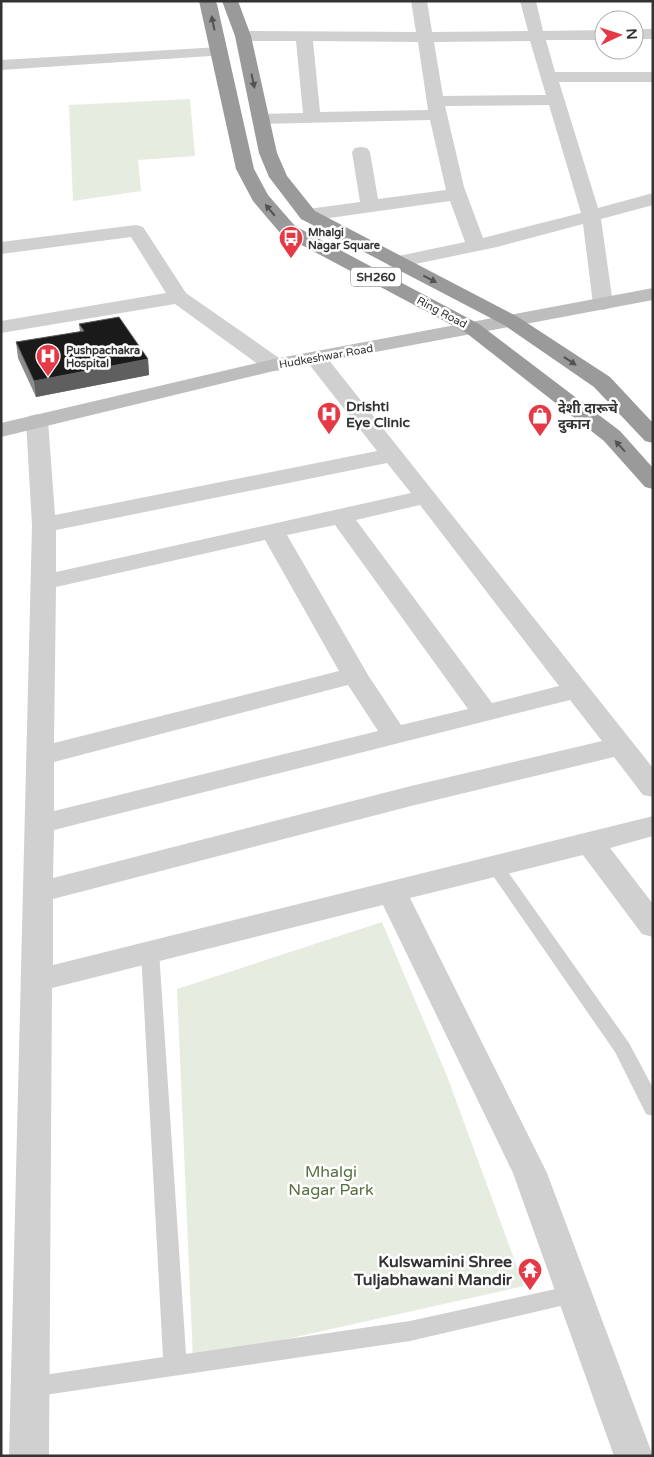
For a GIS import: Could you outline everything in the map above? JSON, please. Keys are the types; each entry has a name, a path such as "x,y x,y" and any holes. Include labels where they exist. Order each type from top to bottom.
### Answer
{"highway":[{"name":"Ring Road","path":"207,1 210,4 245,169 260,197 288,230 472,328 612,436 653,482"},
{"name":"Ring Road","path":"230,1 243,36 268,153 278,177 308,215 511,321 602,382 653,436"}],"main road":[{"name":"Hudkeshwar Road","path":"1,430 274,365 316,359 653,294"}],"street":[{"path":"420,1 437,108 462,215 476,245"},
{"path":"528,1 548,77 591,216 604,304"},
{"path":"243,36 594,35"},
{"path":"304,36 312,118"},
{"path":"1,65 220,52"},
{"path":"548,77 653,77"},
{"path":"261,119 312,118 556,100"},
{"path":"361,152 370,206"},
{"path":"308,215 457,194"},
{"path":"396,262 476,245 653,199"},
{"path":"1,247 136,231 179,297 274,365"},
{"path":"1,327 179,297"},
{"path":"316,359 653,788"},
{"path":"29,1456 44,525 37,421"},
{"path":"44,525 391,454"},
{"path":"43,582 426,497"},
{"path":"341,516 485,713"},
{"path":"272,531 355,675 394,736"},
{"path":"41,756 355,675"},
{"path":"40,824 577,690"},
{"path":"39,892 411,796 620,746"},
{"path":"38,980 653,826"},
{"path":"590,843 653,926"},
{"path":"392,892 530,1173 634,1456"}],"lane":[{"path":"495,866 622,1048 653,1108"},
{"path":"150,951 175,1364"},
{"path":"30,1387 175,1364 410,1331 574,1294"}],"green space":[{"path":"190,99 195,156 138,160 141,191 73,201 69,105"},
{"name":"Mhalgi Nagar Park","path":"382,922 447,1076 524,1286 193,1360 177,989"}],"building":[{"path":"119,317 148,359 34,381 16,342 84,331 79,324"}],"place":[{"name":"Mhalgi Nagar Square","path":"291,259"},
{"name":"Pushpachakra Hospital","path":"48,377"},
{"name":"Drishti Eye Clinic","path":"329,435"},
{"name":"देशी दारूचे दुकान","path":"540,437"},
{"name":"Kulswamini Shree Tuljabhawani Mandir","path":"530,1291"}]}
